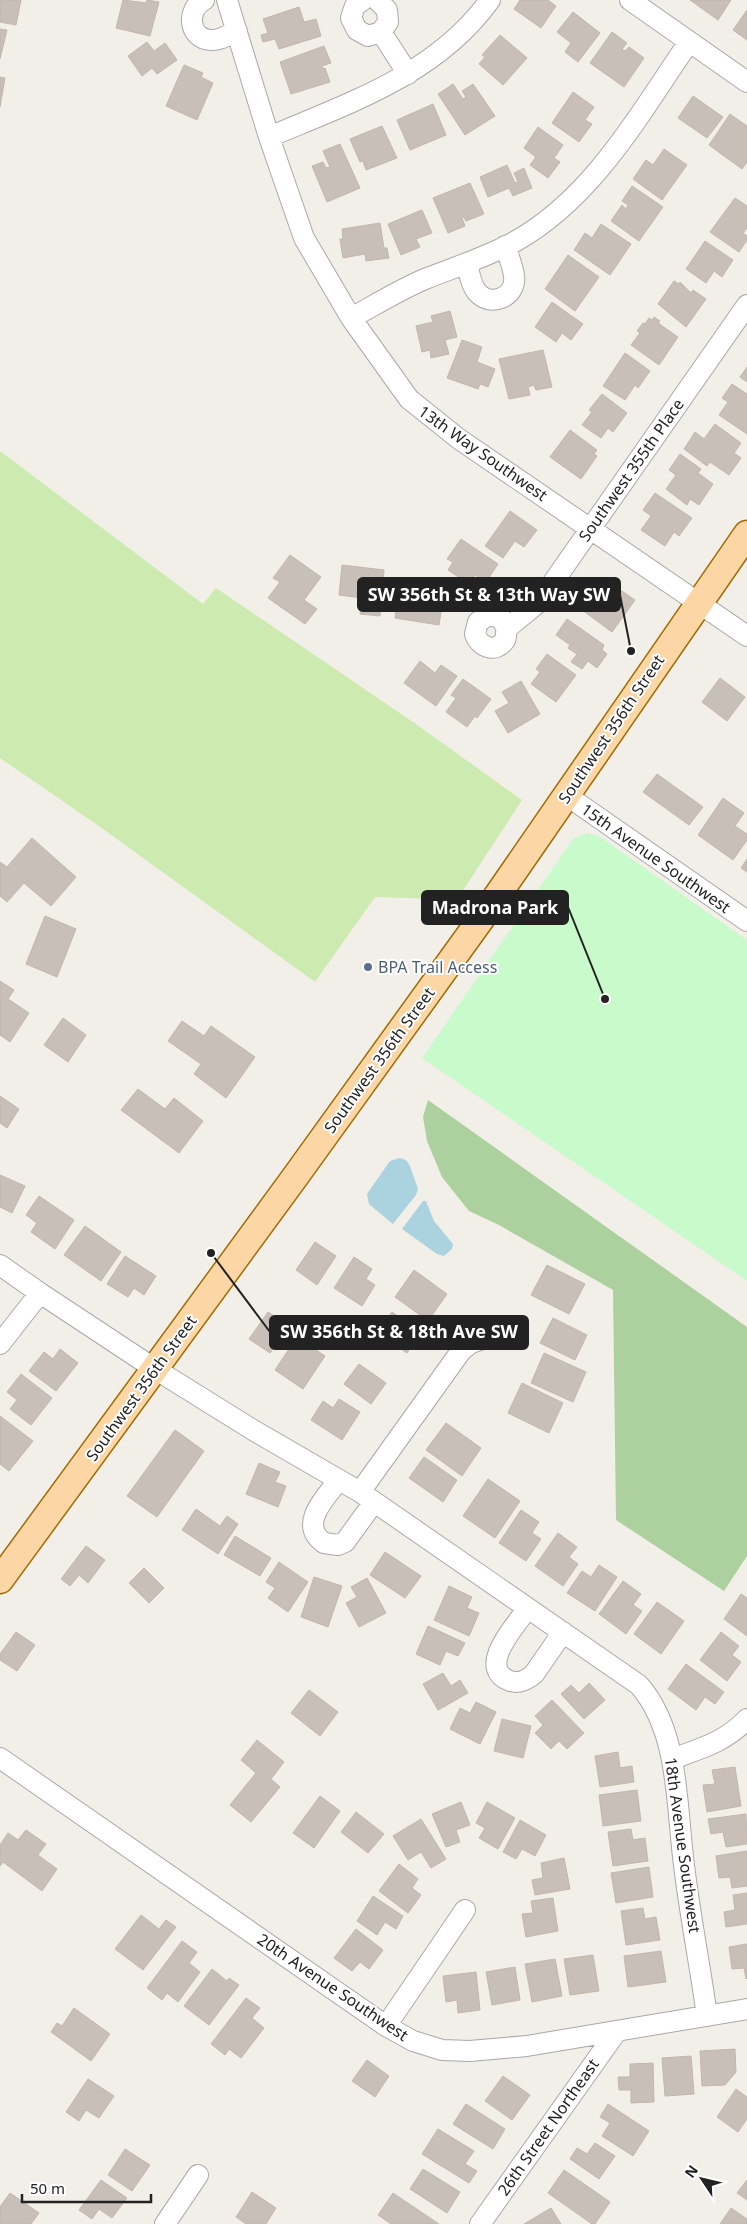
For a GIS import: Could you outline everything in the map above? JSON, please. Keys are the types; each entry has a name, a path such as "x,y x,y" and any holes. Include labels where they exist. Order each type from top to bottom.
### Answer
{"main road":[{"name":"Southwest 356th Street","path":"0,1580 480,919 698,602 747,534"}],"street":[{"path":"204,0 195,8 192,15 191,22 198,35 211,40 218,40 236,31"},
{"name":"13th Way Southwest","path":"227,0 269,137 304,238 351,318 376,356 409,399 460,439 747,636"},
{"path":"363,0 355,6 352,12 353,24 362,34 368,36 380,32 388,22 389,16 383,4 377,0"},
{"path":"269,137 371,94 408,74 455,41 471,26 490,0"},
{"path":"630,0 747,82"},
{"path":"380,32 408,74"},
{"path":"351,318 423,280 505,246 548,219 609,158 689,42"},
{"path":"467,263 474,288 478,294 485,298 499,299 511,291 514,284 514,276 505,246"},
{"name":"Southwest 355th Place","path":"507,629 540,601 747,305"},
{"name":"15th Avenue Southwest","path":"566,795 747,920"},
{"name":"18th Avenue Southwest","path":"0,1265 155,1369 253,1430 367,1497 639,1685 652,1700 672,1758 684,1867 707,2016"},
{"path":"0,1344 40,1293"},
{"path":"339,1480 313,1518 314,1532 324,1543 338,1545 345,1542 367,1497 461,1351 472,1343 483,1339"},
{"path":"528,1608 496,1655 497,1669 507,1680 514,1682 529,1679 563,1632"},
{"path":"672,1758 714,1744 736,1731 747,1719"},
{"name":"20th Avenue Southwest","path":"0,1758 386,2026 414,2042 442,2050 470,2051 527,2046 747,2009"},
{"path":"386,2026 465,1910"},
{"name":"26th Street Northeast","path":"480,2224 617,2031"},
{"path":"165,2224 198,2176"}],"green space":[{"path":"0,451 203,604 216,588 413,722 522,800 449,912 438,899 375,897 315,982 96,824 0,758"},
{"path":"586,833 599,836 747,940 747,1281 422,1058 573,839"},
{"path":"428,1100 747,1327 747,1556 724,1591 616,1520 613,1290 499,1225 469,1211 442,1177 427,1141 423,1117"}],"water":[{"path":"400,1158 406,1160 410,1166 418,1189 416,1195 393,1224 369,1204 367,1194 390,1161"},
{"path":"423,1201 426,1201 434,1221 453,1244 452,1249 444,1256 437,1254 402,1229"}],"building":[{"path":"0,0 21,0 16,25 0,22"},
{"path":"123,0 146,3 147,0 159,2 150,36 116,28"},
{"path":"520,0 548,0 556,6 541,28 514,9"},
{"path":"690,0 731,0 718,20"},
{"path":"299,7 304,22 316,19 321,36 279,49 275,39 263,42 261,35 268,33 263,19"},
{"path":"747,10 747,40 733,30"},
{"path":"573,12 600,33 578,62 565,52 571,43 557,32"},
{"path":"0,29 7,30 0,59"},
{"path":"612,32 627,43 622,49 625,51 629,47 644,58 624,87 590,63"},
{"path":"500,35 527,58 503,85 479,64 485,57 482,55"},
{"path":"147,42 154,51 165,43 177,60 157,74 152,68 142,76 128,56"},
{"path":"324,46 331,63 322,66 323,69 325,68 330,82 291,94 280,62"},
{"path":"184,65 203,73 201,77 213,83 197,120 166,106"},
{"path":"0,77 5,78 0,107"},
{"path":"453,84 463,99 466,97 462,91 473,84 495,116 465,135 438,94"},
{"path":"573,92 594,107 585,120 592,124 579,142 552,123"},
{"path":"693,96 723,117 707,138 678,118"},
{"path":"433,104 446,135 410,150 397,120"},
{"path":"730,114 747,126 747,162 742,169 709,145"},
{"path":"382,126 397,158 366,170 363,161 360,162 350,139"},
{"path":"538,127 563,145 554,158 560,162 548,178 530,165 536,157 524,148"},
{"path":"340,144 360,188 327,202 312,166 323,162 326,168 330,167 323,151"},
{"path":"664,149 687,165 662,200 633,179 646,160 653,165"},
{"path":"507,165 515,183 518,182 514,173 524,168 532,188 513,196 509,188 488,197 480,177"},
{"path":"470,183 484,214 466,221 464,217 462,218 465,226 448,233 433,198"},
{"path":"632,186 663,207 639,241 611,221 622,205 626,209 628,205 622,201"},
{"path":"735,198 747,206 747,228 743,233 747,236 747,240 739,252 710,232"},
{"path":"422,210 432,233 416,239 420,247 401,255 388,224"},
{"path":"380,223 384,248 387,248 389,258 366,261 365,254 343,258 340,239 343,239 342,229"},
{"path":"601,224 631,244 610,275 574,250 585,233 592,238"},
{"path":"705,241 733,260 722,277 714,271 706,283 686,269"},
{"path":"568,255 599,277 575,311 545,289"},
{"path":"674,281 679,284 680,282 691,293 693,290 706,299 686,327 658,304"},
{"path":"552,302 583,324 571,340 562,333 556,342 535,327"},
{"path":"450,311 457,337 445,340 449,354 431,358 430,350 422,352 416,326 433,322 431,316"},
{"path":"654,317 660,321 658,323 678,337 659,365 631,345 640,333 637,331 643,323 645,324 649,318 652,320"},
{"path":"462,340 482,347 477,362 495,369 488,387 480,384 478,389 447,378"},
{"path":"543,350 552,387 536,390 534,385 528,387 530,395 509,399 499,359"},
{"path":"625,353 650,371 638,388 635,385 625,400 603,386"},
{"path":"747,367 747,382 740,377"},
{"path":"732,384 747,394 747,434 719,415 728,402 722,398"},
{"path":"602,394 627,413 613,432 608,428 601,438 582,425 592,412 589,410"},
{"path":"715,424 741,443 734,453 741,458 729,475 710,462 707,466 684,449 695,432 704,439"},
{"path":"570,430 597,450 594,454 597,456 581,479 550,457"},
{"path":"680,454 701,469 698,473 713,484 699,505 690,499 687,505 666,489 676,475 669,470"},
{"path":"655,493 692,518 679,536 674,532 665,546 641,530 651,516 643,510"},
{"path":"510,511 537,530 524,547 515,541 503,558 485,546"},
{"path":"461,539 498,564 486,582 475,575 469,584 448,570 453,562 447,559"},
{"path":"290,555 321,577 304,600 317,609 305,624 268,598 280,582 273,578"},
{"path":"342,565 384,570 380,616 360,614 362,598 339,595"},
{"path":"603,578 635,600 612,632 578,607 588,592 598,599 601,595 594,591"},
{"path":"400,580 439,586 438,599 429,598 429,603 442,606 439,625 395,618"},
{"path":"567,619 604,645 602,650 607,654 597,668 588,661 582,669 571,662 577,654 568,648 570,645 556,635"},
{"path":"547,654 576,675 556,702 531,684 540,672 536,669"},
{"path":"420,661 435,673 441,665 457,676 436,706 404,683"},
{"path":"720,678 745,697 727,721 702,702"},
{"path":"463,679 491,699 477,718 475,716 467,727 446,712 456,698 451,695"},
{"path":"521,681 540,714 508,733 495,711 509,703 502,692"},
{"path":"657,774 703,807 689,825 643,792"},
{"path":"723,798 744,813 735,826 747,834 747,840 733,860 698,835"},
{"path":"32,838 76,877 51,906 24,883 7,902 0,896 0,862 7,867"},
{"path":"747,859 747,872 741,868"},
{"path":"45,916 76,929 57,977 26,964"},
{"path":"0,981 14,990 8,999 29,1013 10,1042 0,1035"},
{"path":"63,1018 86,1035 68,1062 44,1045"},
{"path":"182,1021 204,1036 211,1026 255,1057 226,1098 194,1074 201,1064 168,1041"},
{"path":"138,1089 165,1109 174,1098 203,1121 179,1153 121,1110"},
{"path":"0,1096 19,1109 7,1128 0,1123"},
{"path":"0,1175 25,1186 12,1213 0,1207"},
{"path":"39,1196 74,1220 55,1249 31,1232 37,1223 26,1215"},
{"path":"85,1226 121,1252 101,1281 64,1255"},
{"path":"315,1242 336,1256 317,1285 296,1270"},
{"path":"125,1256 156,1276 144,1295 134,1288 128,1297 107,1284"},
{"path":"354,1257 372,1269 366,1279 375,1285 362,1306 334,1288"},
{"path":"547,1265 585,1284 569,1314 531,1295"},
{"path":"414,1270 447,1294 428,1321 395,1297"},
{"path":"268,1312 289,1326 270,1353 249,1339"},
{"path":"392,1312 421,1332 407,1353 378,1333"},
{"path":"553,1318 587,1335 575,1360 540,1343"},
{"path":"297,1337 325,1356 303,1389 275,1370"},
{"path":"60,1349 78,1363 56,1391 29,1371 44,1352 53,1359"},
{"path":"544,1353 586,1372 573,1402 531,1383"},
{"path":"359,1364 386,1383 371,1404 344,1384"},
{"path":"21,1374 52,1398 31,1425 10,1409 17,1400 7,1392"},
{"path":"522,1383 563,1403 549,1433 508,1413"},
{"path":"339,1399 360,1412 342,1440 311,1420 323,1401 333,1408"},
{"path":"0,1416 33,1441 9,1471 0,1464"},
{"path":"446,1423 481,1448 462,1476 426,1450"},
{"path":"175,1430 204,1451 157,1517 127,1496"},
{"path":"424,1457 457,1480 443,1502 409,1478"},
{"path":"259,1463 280,1472 275,1482 286,1486 278,1507 246,1494"},
{"path":"488,1479 520,1501 495,1538 463,1516"},
{"path":"196,1509 220,1526 227,1516 238,1524 218,1554 182,1530"},
{"path":"521,1510 539,1522 532,1533 541,1539 526,1561 499,1543"},
{"path":"558,1533 577,1547 569,1557 578,1564 563,1586 535,1566"},
{"path":"235,1536 271,1558 260,1576 224,1555"},
{"path":"86,1546 105,1560 88,1583 79,1575 70,1586 61,1579"},
{"path":"385,1552 421,1576 405,1598 370,1575"},
{"path":"279,1562 308,1582 288,1612 268,1598 275,1588 266,1582"},
{"path":"599,1565 617,1577 595,1611 567,1593 582,1571 591,1577"},
{"path":"144,1568 164,1588 149,1603 129,1583"},
{"path":"314,1577 342,1586 328,1627 301,1617"},
{"path":"367,1578 386,1613 359,1627 346,1603 357,1597 351,1587"},
{"path":"623,1581 641,1594 633,1605 642,1611 626,1634 599,1614"},
{"path":"449,1586 472,1597 467,1608 479,1613 469,1636 434,1620"},
{"path":"741,1594 747,1598 747,1636 724,1619"},
{"path":"657,1602 684,1621 661,1654 634,1634"},
{"path":"428,1626 465,1643 458,1656 446,1651 440,1665 416,1654"},
{"path":"16,1632 35,1645 17,1671 0,1660 0,1654"},
{"path":"721,1632 739,1646 732,1655 741,1662 727,1681 700,1660"},
{"path":"686,1664 724,1692 715,1704 705,1697 696,1710 668,1689"},
{"path":"443,1673 451,1686 460,1680 468,1693 438,1710 423,1684"},
{"path":"589,1683 605,1700 584,1719 561,1694 571,1685 579,1693"},
{"path":"309,1690 338,1712 320,1736 291,1713"},
{"path":"552,1700 584,1733 567,1749 559,1741 551,1749 535,1733 543,1725 535,1716"},
{"path":"476,1702 496,1712 480,1744 450,1729 460,1708 470,1713"},
{"path":"502,1719 531,1726 523,1758 494,1751"},
{"path":"257,1740 284,1762 271,1779 280,1787 251,1822 230,1805 256,1773 241,1760"},
{"path":"618,1752 620,1768 632,1766 634,1782 600,1787 595,1756"},
{"path":"735,1767 741,1806 707,1812 703,1785 715,1784 712,1770"},
{"path":"637,1790 641,1821 603,1826 599,1795"},
{"path":"320,1796 340,1811 314,1848 293,1833"},
{"path":"461,1802 470,1825 456,1830 460,1842 446,1847 432,1814"},
{"path":"487,1802 515,1818 498,1849 479,1838 485,1828 476,1823"},
{"path":"356,1812 384,1834 368,1853 341,1832"},
{"path":"746,1814 747,1844 726,1847 723,1832 711,1834 708,1819"},
{"path":"421,1819 446,1859 431,1868 421,1852 408,1860 393,1836"},
{"path":"520,1820 546,1835 535,1856 522,1849 516,1859 503,1852"},
{"path":"631,1829 633,1840 645,1838 648,1861 613,1866 608,1832"},
{"path":"26,1830 46,1844 38,1855 57,1869 42,1891 3,1862 0,1866 0,1845 8,1833 18,1840"},
{"path":"747,1851 747,1886 732,1888 730,1877 719,1878 716,1856"},
{"path":"564,1858 570,1889 535,1895 532,1880 543,1878 541,1863"},
{"path":"399,1864 418,1879 412,1888 421,1895 408,1913 379,1891"},
{"path":"649,1867 653,1897 616,1903 611,1873"},
{"path":"747,1893 747,1924 726,1927 724,1912 735,1910 733,1895"},
{"path":"373,1896 403,1916 396,1929 385,1922 377,1935 357,1921"},
{"path":"553,1898 558,1931 526,1937 522,1914 533,1913 531,1901"},
{"path":"643,1908 645,1919 656,1917 660,1940 626,1945 621,1911"},
{"path":"141,1915 159,1929 166,1920 176,1927 143,1970 115,1949"},
{"path":"356,1929 383,1950 369,1969 360,1962 352,1971 334,1958"},
{"path":"182,1941 197,1952 189,1963 200,1972 178,2002 167,1993 162,2000 147,1988"},
{"path":"747,1944 746,1979 744,1968 732,1969 729,1947"},
{"path":"661,1951 666,1982 628,1987 624,1956"},
{"path":"593,1955 599,1991 570,1995 564,1959"},
{"path":"555,1959 562,1996 532,2002 525,1964"},
{"path":"515,1967 520,2000 492,2005 486,1972"},
{"path":"212,1969 227,1981 229,1978 239,1985 209,2025 184,2006"},
{"path":"476,1972 480,2010 458,2013 457,2000 446,2002 443,1976"},
{"path":"246,1998 260,2008 252,2018 264,2028 241,2058 229,2049 225,2055 211,2044"},
{"path":"74,2008 110,2034 91,2061 51,2032 57,2023 62,2026"},
{"path":"735,2049 736,2072 725,2085 702,2086 700,2051"},
{"path":"691,2056 694,2094 665,2096 662,2058"},
{"path":"367,2060 389,2076 375,2097 352,2081"},
{"path":"653,2063 654,2102 631,2103 631,2090 619,2090 618,2077 630,2077 630,2064"},
{"path":"503,2076 530,2095 512,2120 485,2101"},
{"path":"88,2079 114,2096 99,2118 86,2110 79,2121 66,2112"},
{"path":"736,2089 747,2097 747,2119 738,2132 717,2117"},
{"path":"466,2104 505,2129 493,2149 453,2124"},
{"path":"608,2104 649,2131 633,2156 602,2136 610,2123 600,2117"},
{"path":"438,2129 474,2151 465,2164 477,2171 469,2183 422,2154"},
{"path":"595,2143 615,2156 599,2179 570,2159 577,2148 587,2154"},
{"path":"125,2149 150,2165 132,2191 108,2175"},
{"path":"423,2169 460,2192 447,2213 410,2189"},
{"path":"564,2170 610,2202 595,2224 592,2224 548,2193"},
{"path":"101,2180 127,2198 112,2218 99,2209 92,2219 79,2210"},
{"path":"747,2180 747,2200 737,2193"},
{"path":"252,2192 276,2208 266,2224 246,2224 236,2217"},
{"path":"10,2193 39,2213 31,2224 0,2224 0,2207"},
{"path":"393,2193 439,2224 391,2224 378,2215"},
{"path":"551,2208 561,2224 524,2224"},
{"path":"731,2208 747,2219 747,2224 720,2224"}],"place":[{"name":"SW 356th St & 13th Way SW","path":"631,651"},
{"name":"BPA Trail Access","path":"368,967"},
{"name":"Madrona Park","path":"605,999"},
{"name":"SW 356th St & 18th Ave SW","path":"211,1253"}]}
